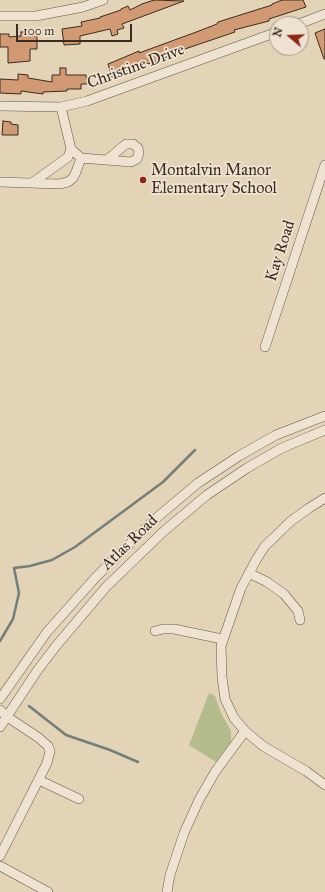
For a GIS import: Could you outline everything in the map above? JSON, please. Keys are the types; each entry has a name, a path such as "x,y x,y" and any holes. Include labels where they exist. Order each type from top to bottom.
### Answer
{"street":[{"path":"0,16 36,16 83,7 103,0"},
{"path":"309,20 325,14"},
{"name":"Christine Drive","path":"0,106 61,107 87,101 269,35"},
{"path":"32,183 68,157 71,149 61,107"},
{"path":"71,149 81,158 108,160"},
{"path":"0,182 59,184 68,182 73,178 81,158"},
{"name":"Kay Road","path":"265,347 325,165"},
{"name":"Atlas Road","path":"0,699 47,632 116,556 154,520 198,483 239,456 276,435 325,416"},
{"name":"Atlas Road","path":"0,726 3,713 56,646 106,587 164,531 207,495 247,468 282,448 325,430"},
{"path":"325,498 291,521 265,546 249,573 222,640 221,646 225,699 234,718 245,731 264,746 325,785"},
{"path":"249,573 267,582 284,594 298,611 300,620"},
{"path":"155,631 163,628 174,628 222,640"},
{"path":"0,856 39,780 50,755 48,746 3,713"},
{"path":"167,892 170,875 184,833 215,772 245,731"},
{"path":"39,780 80,799"},
{"path":"0,866 48,892"}],"green space":[{"path":"209,693 215,696 221,713 231,731 231,741 216,762 189,745"}],"building":[{"path":"154,0 184,1 122,24 124,28 117,30 118,34 112,36 110,29 80,36 80,44 64,45 62,29 82,26 81,22 100,18 128,6 130,10"},
{"path":"282,0 303,0 306,7 278,16 269,16 269,21 234,30 235,32 176,52 177,53 112,77 108,64 139,51 139,53 217,24 218,22"},
{"path":"325,29 325,59 324,59 315,33"},
{"path":"21,32 37,34 37,49 30,49 30,61 8,63 8,47 0,47 0,34 9,34 9,37 21,36"},
{"path":"60,68 66,68 66,75 86,75 87,84 81,84 81,89 43,92 43,94 21,91 21,94 0,93 0,79 18,80 18,74 28,75 28,78 52,82 52,75 60,75"},
{"path":"3,121 18,125 18,135 2,135"}],"waterway":[{"path":"0,641 13,619 19,593 14,568 30,566 52,560 75,547 163,482 195,450"},
{"path":"29,706 66,735 110,750 138,762"}],"place":[{"name":"Montalvin Manor Elementary School","path":"143,180"}]}
